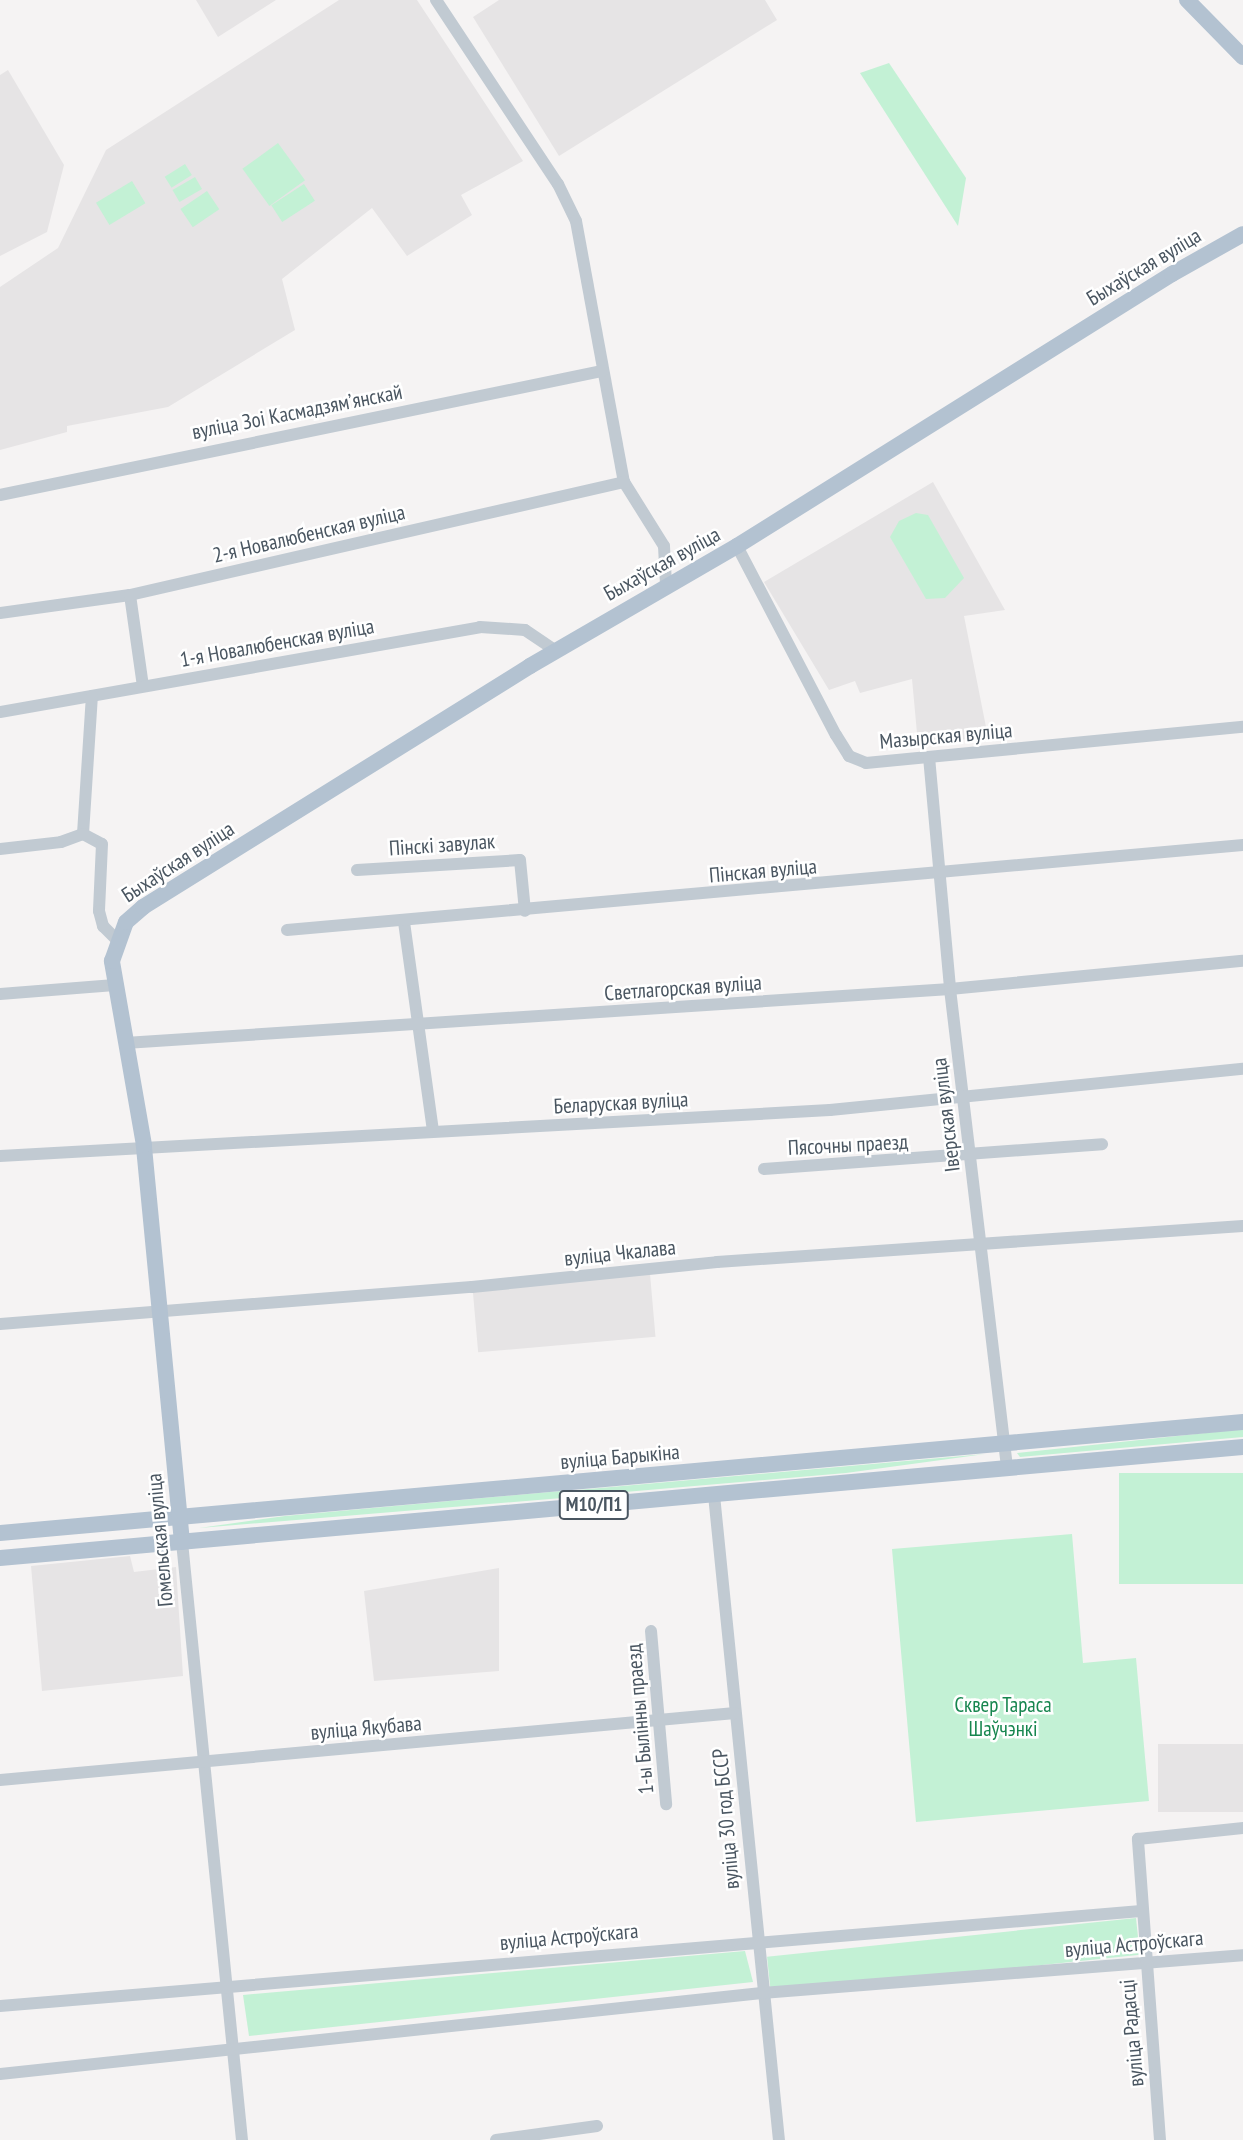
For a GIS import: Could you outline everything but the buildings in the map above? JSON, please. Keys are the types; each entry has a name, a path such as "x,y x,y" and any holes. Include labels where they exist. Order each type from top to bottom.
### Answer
{"main road":[{"path":"1187,0 1243,57"},
{"name":"Быхаўская вуліца","path":"117,938 142,907 555,650 666,584 737,546 1241,232"},
{"name":"Гомельская вуліца","path":"117,938 112,961 144,1146 163,1310 182,1542"},
{"name":"вуліца Барыкіна","path":"0,1533 1243,1422"},
{"name":"М10/П1","path":"0,1558 1243,1447"}],"street":[{"path":"436,0 558,184 576,220 624,482 664,546 666,584"},
{"name":"вуліца Зоі Касмадзямʼянскай","path":"0,495 602,371"},
{"name":"2-я Новалюбенская вуліца","path":"0,613 130,595 624,482"},
{"name":"Мазырская вуліца","path":"737,546 849,756 866,763 1243,727"},
{"path":"130,595 143,686"},
{"name":"1-я Новалюбенская вуліца","path":"0,712 480,628 525,630 555,650"},
{"path":"83,834 92,696"},
{"name":"Іверская вуліца","path":"929,757 950,989 965,1096 1007,1469"},
{"path":"0,849 61,842 83,834 102,844 99,911 103,926 117,938"},
{"name":"Пінская вуліца","path":"287,930 404,922 1243,845"},
{"name":"Пінскі завулак","path":"357,870 520,860 525,911"},
{"path":"404,922 409,980 419,1024 433,1131"},
{"name":"Светлагорская вуліца","path":"125,1043 950,989 1243,961"},
{"path":"0,994 115,985"},
{"name":"Беларуская вуліца","path":"0,1156 830,1110 1243,1069"},
{"name":"Пясочны праезд","path":"764,1169 971,1157 1102,1144"},
{"name":"вуліца Чкалава","path":"0,1324 472,1287 717,1262 1243,1226"},
{"name":"вуліца 30 год БССР","path":"715,1495 762,1993 779,2140"},
{"name":"Гомельская вуліца","path":"182,1542 201,1763 235,2049 242,2140"},
{"name":"1-ы Былінны праезд","path":"652,1631 666,1804"},
{"name":"вуліца Якубава","path":"0,1780 735,1713"},
{"name":"вуліца Радасці","path":"1160,2140 1141,1911 1138,1839 1243,1828"},
{"name":"вуліца Астроўскага","path":"0,2006 227,1984 1141,1911"},
{"name":"вуліца Астроўскага","path":"0,2074 762,1993 1243,1955"},
{"path":"496,2140 597,2126"}],"shaded area":[{"path":"196,0 276,0 218,37"},
{"path":"339,0 417,0 523,161 461,195 472,215 407,256 372,208 282,279 295,330 168,407 67,426 67,432 0,450 0,287 58,248 106,150"},
{"path":"499,0 765,0 777,20 559,156 473,17"},
{"path":"8,70 64,165 47,232 0,256 0,75"},
{"path":"933,482 1005,610 964,616 988,737 918,744 912,679 860,693 855,681 829,690 764,582"},
{"path":"650,1274 655,1337 478,1352 473,1290"},
{"path":"130,1556 134,1572 176,1567 183,1676 42,1691 31,1566"},
{"path":"499,1568 499,1671 374,1681 364,1591"},
{"path":"1158,1744 1243,1744 1243,1812 1158,1812"}],"green space":[{"path":"889,63 966,178 958,226 860,73"},
{"path":"278,143 305,180 269,206 242,169"},
{"path":"185,164 192,175 172,188 165,177"},
{"path":"195,177 202,189 179,202 172,190"},
{"path":"132,181 145,203 109,225 96,203"},
{"path":"304,184 315,201 282,222 271,205"},
{"path":"207,191 219,209 193,227 180,209"},
{"path":"916,513 928,515 964,578 945,598 926,599 890,537 899,521"},
{"path":"1243,1429 1243,1437 1020,1457 1017,1453"},
{"path":"985,1454 846,1473 567,1497 566,1491"},
{"path":"1119,1473 1243,1473 1243,1584 1119,1584"},
{"path":"561,1491 562,1498 199,1528 285,1516"},
{"name":"Сквер Тараса Шаўчэнкі","path":"1072,1534 1083,1663 1136,1658 1149,1801 916,1822 892,1549"},
{"path":"1136,1918 1140,1955 771,1994 767,1957"},
{"path":"745,1951 753,1982 249,2036 243,1995"}]}
